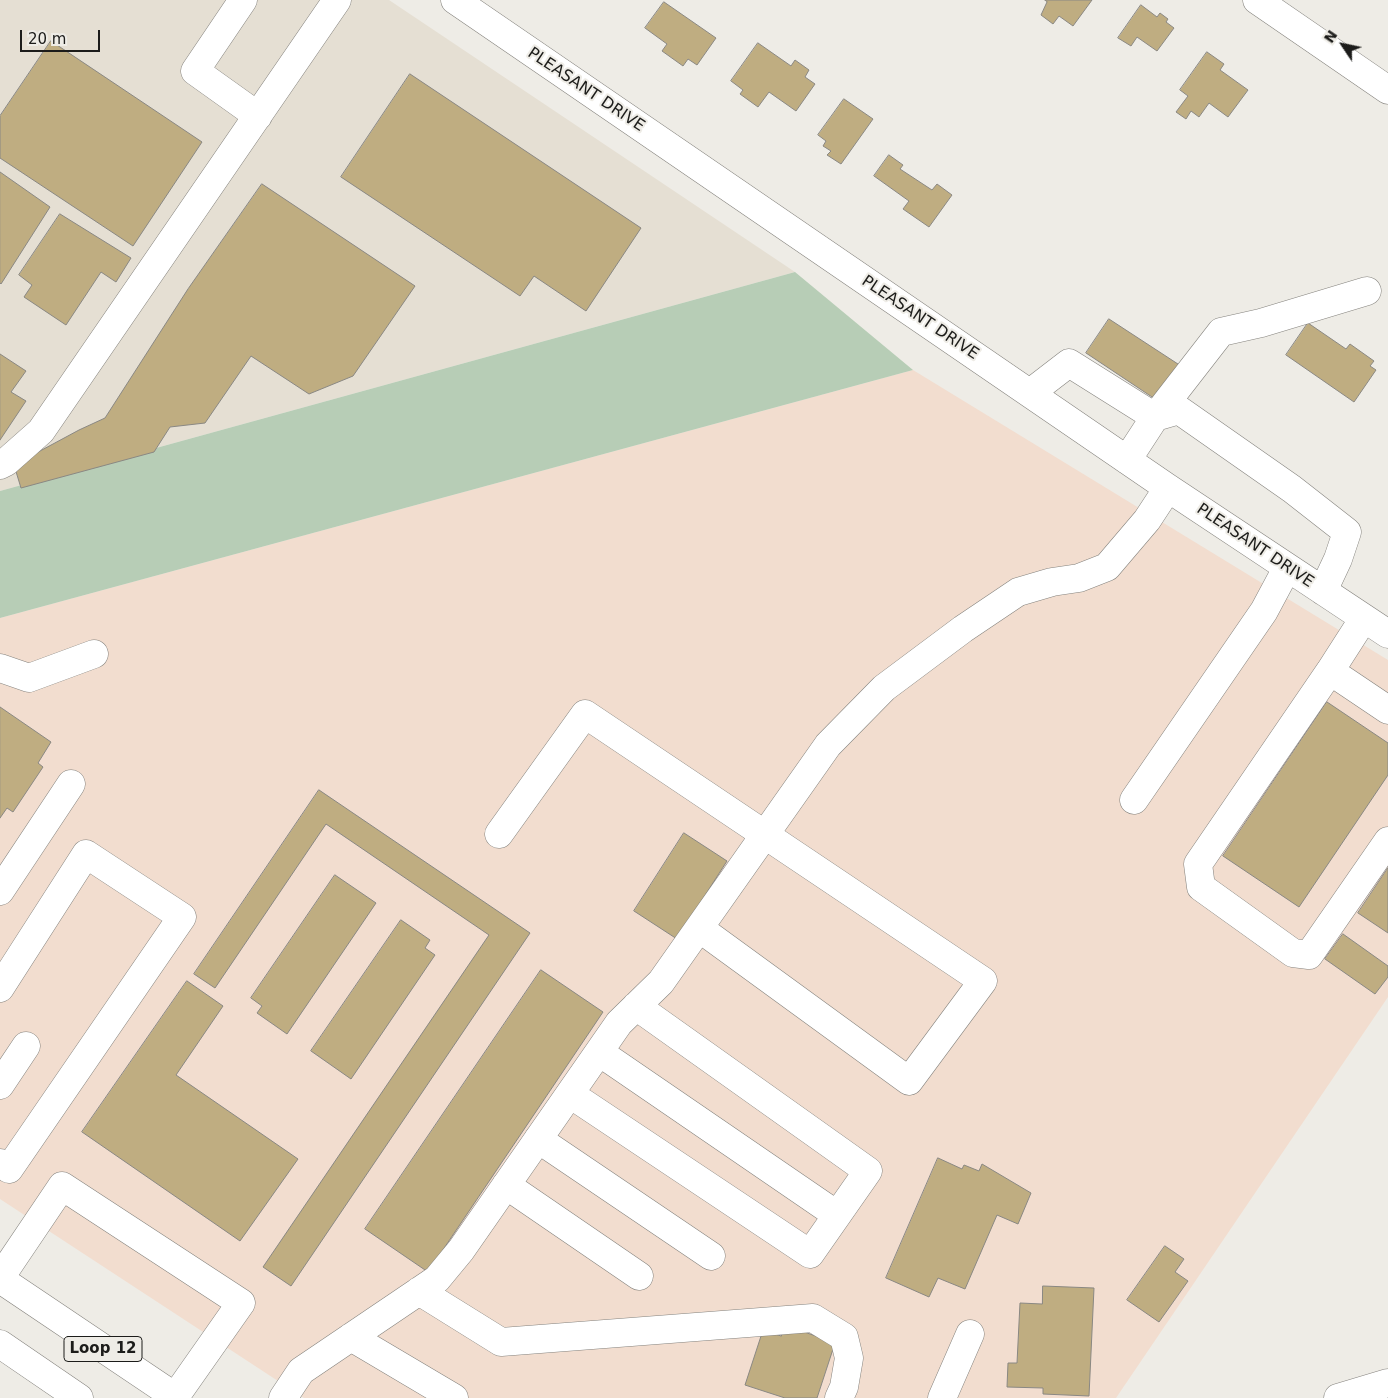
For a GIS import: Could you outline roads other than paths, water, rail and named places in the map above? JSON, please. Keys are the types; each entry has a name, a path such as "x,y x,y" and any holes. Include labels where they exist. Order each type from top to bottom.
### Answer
{"street":[{"path":"243,0 195,71 258,116"},
{"path":"0,464 6,462 41,431 337,0"},
{"path":"1257,0 1388,90"},
{"name":"PLEASANT DRIVE","path":"460,1 1168,488 1388,634"},
{"path":"1127,460 1155,417 1221,332 1261,324 1366,291"},
{"path":"1030,393 1069,363 1155,417 1179,410 1292,489 1347,532 1338,559 1323,592"},
{"path":"283,1398 301,1371 437,1279 461,1250 619,1023 661,982 828,745 884,688 963,629 1018,592 1052,582 1079,578 1107,567 1147,520 1168,488"},
{"path":"1134,800 1264,611 1287,568"},
{"path":"1364,618 1198,864 1201,887 1293,953 1309,955 1388,841"},
{"path":"0,668 30,678 94,654"},
{"path":"1330,671 1388,710"},
{"path":"499,834 585,714 983,981 909,1081 699,928"},
{"path":"0,891 71,784"},
{"path":"0,988 86,854 182,917 9,1169 0,1163"},
{"path":"570,1094 810,1254 868,1171 636,1006"},
{"path":"0,1085 26,1046"},
{"path":"599,1052 837,1215"},
{"path":"538,1139 711,1256"},
{"path":"506,1185 639,1276"},
{"path":"0,1279 62,1186 242,1303 175,1398"},
{"name":"Loop 12","path":"0,1279 175,1398"},
{"path":"419,1291 501,1342 813,1318 844,1337 849,1358 844,1387 839,1398"},
{"path":"942,1398 970,1334"},
{"path":"351,1337 454,1398"},
{"name":"Loop 12","path":"0,1344 79,1398"},
{"path":"1338,1398 1388,1383"}]}
